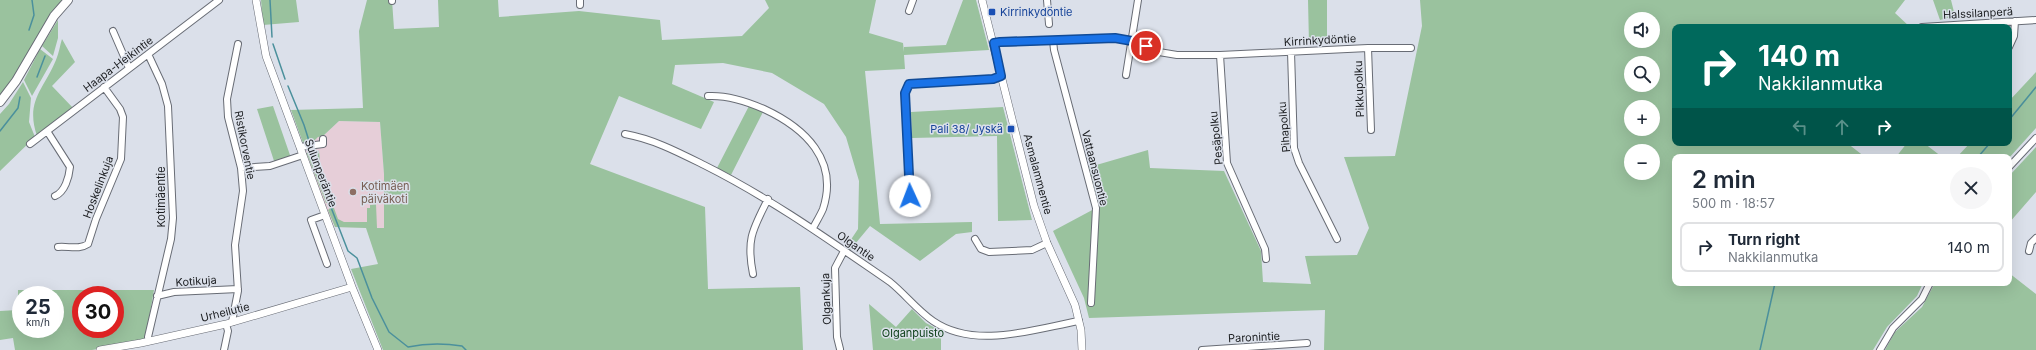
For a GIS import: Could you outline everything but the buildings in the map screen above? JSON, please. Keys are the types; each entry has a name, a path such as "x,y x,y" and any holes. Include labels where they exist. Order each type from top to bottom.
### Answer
{"main road":[{"path":"0,102 16,81 54,16 68,0"}],"street":[{"name":"Haapa-Heikintie","path":"30,144 218,0"},
{"name":"Sulunperäntie","path":"256,0 266,56 304,147 303,155 352,287 378,350"},
{"path":"909,11 912,0"},
{"name":"Asmalammentie","path":"982,0 1034,206 1048,243 1069,288 1079,320 1082,350"},
{"path":"1047,0 1049,24"},
{"path":"1126,75 1138,0"},
{"name":"Halssilanperä","path":"1969,24 2036,20"},
{"path":"2012,40 2014,36 2015,21"},
{"path":"113,31 129,68"},
{"name":"Kirrinkydöntie","path":"994,43 1115,38 1132,41 1159,52 1177,55 1220,55 1368,48 1411,48"},
{"name":"Vattaansuontie","path":"1053,40 1054,50 1096,208 1091,303"},
{"name":"Ristikorventie","path":"224,350 238,289 235,245 243,191 241,168 228,117 227,99 238,44"},
{"name":"Pikkupolku","path":"1368,48 1371,130"},
{"name":"Pihapolku","path":"1291,52 1294,148 1299,163 1337,239"},
{"name":"Kotimäentie","path":"148,54 162,84 168,106 173,218 172,232 148,337 149,341"},
{"name":"Pesäpolku","path":"1220,55 1227,163 1265,249 1266,258"},
{"path":"910,196 905,93 909,84 993,79 1001,76"},
{"name":"Hoskelinkuja","path":"58,247 79,248 88,244 96,219 120,159 123,117 120,109 104,87"},
{"path":"708,96 721,95 754,105 788,121 811,141 822,163 826,185 823,209 813,228"},
{"path":"47,131 70,166 70,173 63,188 59,194 55,196"},
{"name":"Olgantie","path":"625,134 642,137 667,146 768,199 813,228 902,292 934,321 957,332 972,335 1000,334 1079,320"},
{"path":"2012,164 2036,138"},
{"path":"304,147 323,144 323,139"},
{"path":"241,168 270,166 303,155"},
{"path":"753,274 750,255 751,232 768,199"},
{"path":"325,215 311,220 327,264"},
{"path":"2029,251 2031,243 2036,238"},
{"path":"975,239 981,249 989,252 1032,250 1048,243"},
{"name":"Olgankuja","path":"840,349 837,337 835,268 844,251"},
{"path":"1880,350 1893,328 1922,299 1928,286"},
{"name":"Urheilutie","path":"100,350 149,341 229,323 352,287"},
{"name":"Kotikuja","path":"157,296 174,292 238,289"},
{"name":"Paronintie","path":"1202,350 1307,343"}],"shaded area":[{"name":"Kotimäen päiväkoti","path":"339,121 380,122 384,174 384,228 335,227 327,211 303,143 308,144 318,137 323,136"}],"green space":[{"path":"0,0 62,0 45,23 16,73 0,97"},
{"path":"261,0 296,0 299,22 263,25"},
{"path":"367,0 392,0 394,29 439,27 438,0 498,0 499,17 579,11 660,20 662,40 742,36 769,8 765,0 876,0 869,33 903,43 904,52 904,47 946,45 963,0 976,0 989,50 904,55 905,69 865,71 880,224 972,222 972,232 956,234 920,261 870,226 850,250 846,247 858,229 859,181 846,137 824,104 772,73 723,63 675,65 672,84 714,102 701,129 619,96 590,164 705,207 708,289 800,287 803,350 383,350 351,269 378,264 366,228 335,227 328,210 331,207 334,208 338,219 344,222 367,222 367,208 370,208 370,205 376,204 377,228 384,228 384,174 380,122 339,121 323,136 318,137 311,142 303,143 291,110 363,108 359,31"},
{"path":"1308,0 1327,0 1327,42 1309,44"},
{"path":"1420,0 1905,0 1895,13 1907,24 1672,24 1672,146 1851,146 1861,154 1672,154 1672,286 1922,286 1917,296 1887,327 1873,350 1324,350 1325,310 1089,318 1084,298 1053,231 1096,208 1086,168 1148,150 1150,168 1224,171 1261,251 1263,282 1311,284 1305,256 1357,255 1369,228 1344,157 1395,156 1422,26"},
{"path":"1933,0 1951,0 1955,16 1940,20"},
{"path":"58,20 58,38 53,56 42,46"},
{"path":"62,39 75,62 52,86 74,109 37,136 33,113 35,104 56,60"},
{"path":"40,49 53,59 32,96 24,80"},
{"path":"2036,72 2036,128 2012,155 1960,154 1967,146 2012,146 2012,98"},
{"path":"23,82 31,98 29,122 35,137 0,171 0,114 9,104"},
{"path":"273,106 291,158 275,164 257,109"},
{"path":"749,106 763,112 731,175 717,168"},
{"path":"1003,107 1032,220 998,221 997,136 912,138 911,112"},
{"path":"1905,146 1928,146 1938,154 1898,154"},
{"path":"2036,147 2036,192 2012,220 2012,173"},
{"path":"312,148 319,151 321,174 331,199 329,203 326,203 307,154 308,150"},
{"path":"2012,275 2036,294 2036,350 1885,350 1895,332 1922,307 1933,286 2012,286"},
{"path":"64,290 72,290 72,338 124,338 124,290 154,290 145,341 92,350 15,350 13,338 64,338"},
{"name":"Olganpuisto","path":"869,304 896,327 912,309 926,323 941,331 941,350 873,350"},
{"path":"12,310 13,338 0,340 0,311"}],"waterway":[{"path":"29,30 34,15 32,0"},
{"path":"270,0 272,37"},
{"path":"273,44 285,79"},
{"path":"37,77 45,56"},
{"path":"288,86 310,144"},
{"path":"2012,116 2036,87"},
{"path":"0,131 18,108 20,97"},
{"path":"1981,154 1987,146"},
{"path":"310,148 318,174 348,251 357,258 372,298 389,332 408,347 428,344 442,344 462,346 466,350"},
{"path":"1760,350 1774,286"}],"place":[{"name":"Kirrinkydöntie","path":"992,12"},
{"name":"Pali 38/ Jyskä","path":"1011,129"},
{"name":"Kotimäen päiväkoti","path":"353,192"}],"route":[{"path":"910,196 905,93 906,87 909,84 993,79 1001,76 994,43 1000,42 1115,38 1132,41 1146,46"}]}
